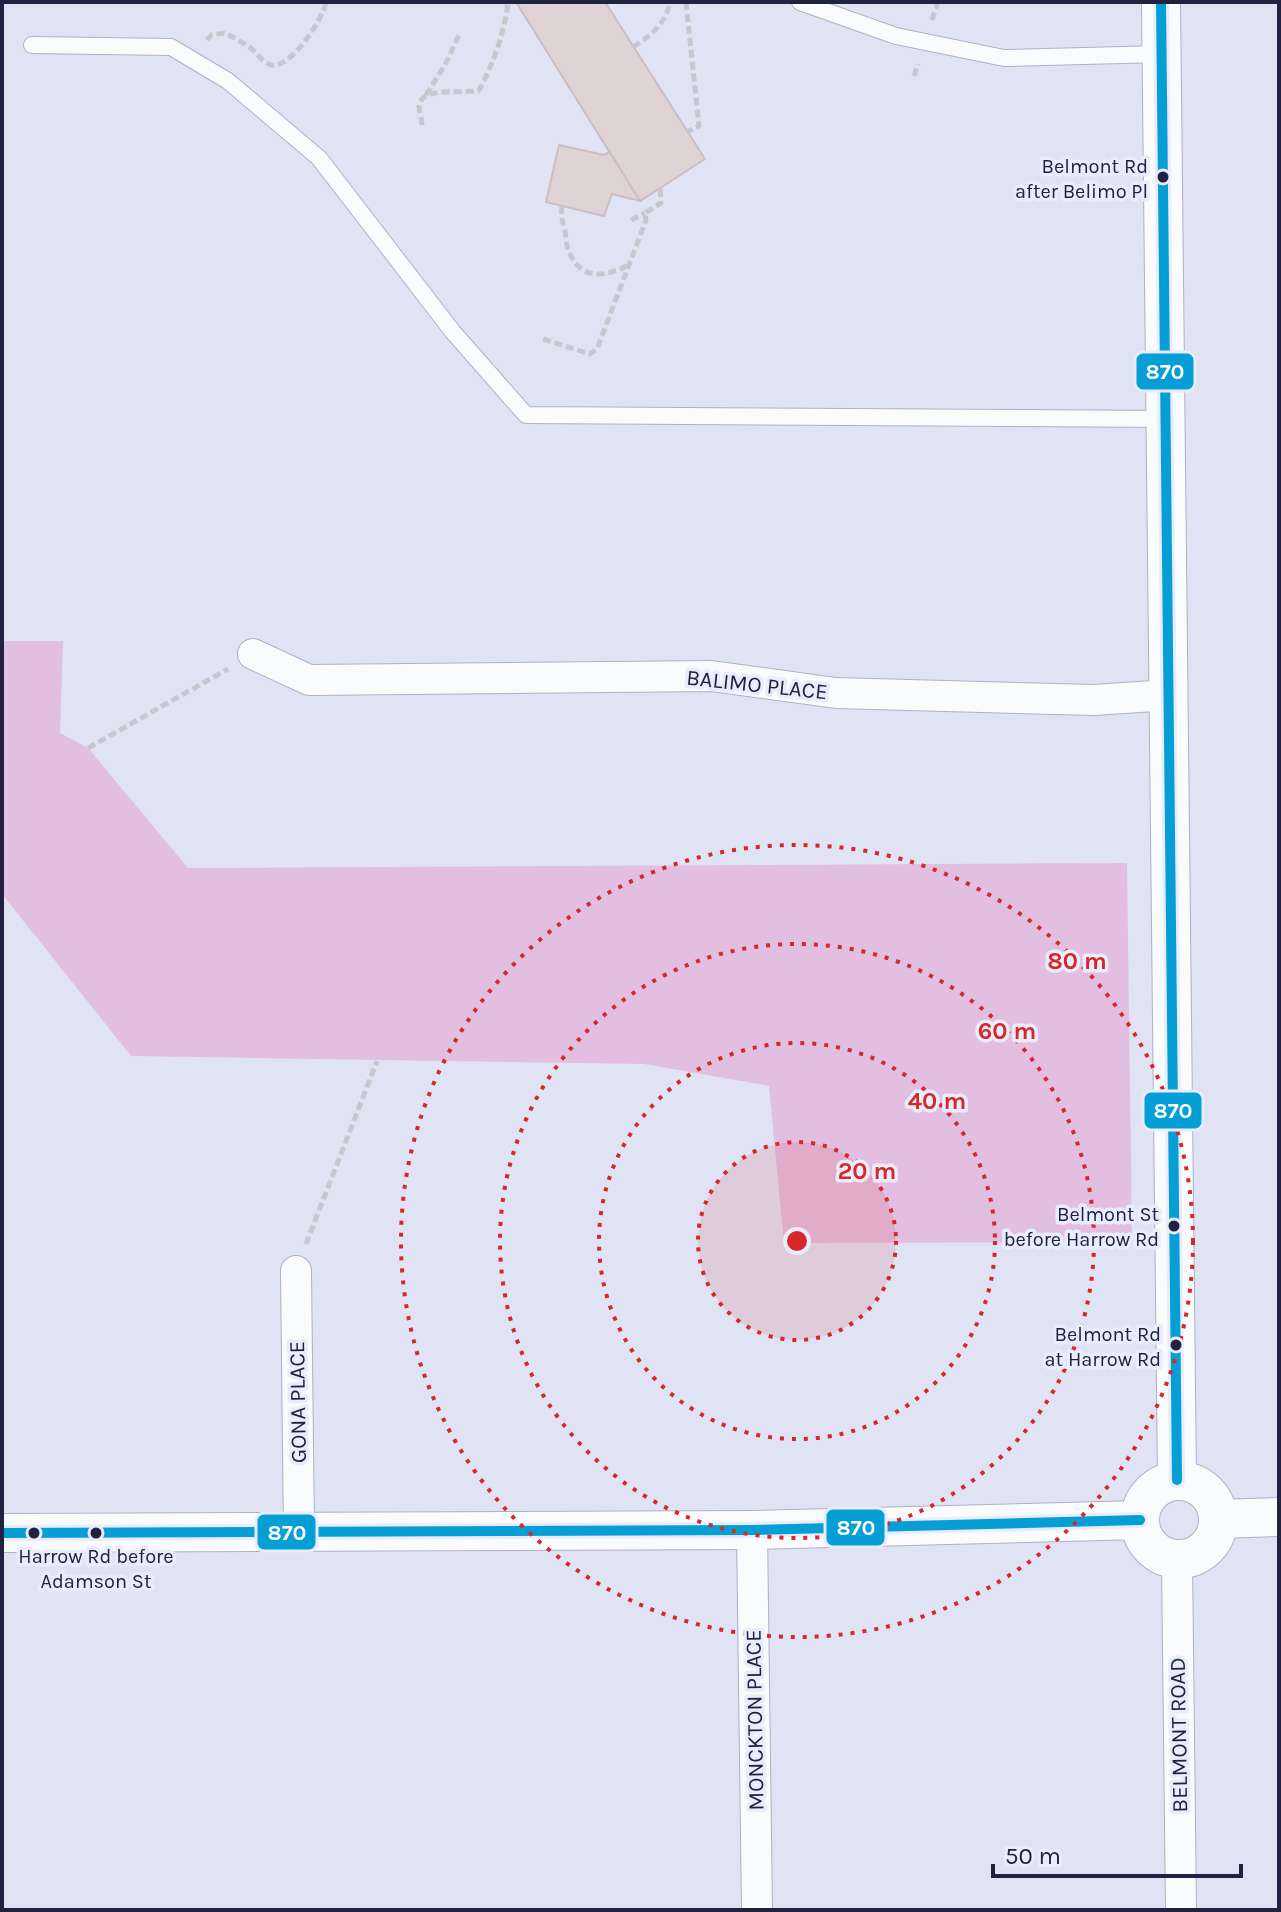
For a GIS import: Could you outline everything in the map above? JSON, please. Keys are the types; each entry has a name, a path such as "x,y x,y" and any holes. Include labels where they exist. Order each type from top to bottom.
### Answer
{"street":[{"path":"1161,2 1177,1480"},
{"name":"BALIMO PLACE","path":"253,654 309,680 711,676 836,693 1094,700 1169,695"},
{"name":"GONA PLACE","path":"296,1271 299,1533"},
{"path":"1177,1480 1199,1486 1207,1492 1214,1502 1218,1519 1216,1534 1205,1549 1197,1555 1177,1560 1153,1550 1141,1530 1140,1520 1142,1505 1148,1495 1155,1488 1177,1480"},
{"path":"1218,1519 1279,1517"},
{"path":"2,1533 752,1530 1140,1520"},
{"name":"MONCKTON PLACE","path":"752,1530 757,1910"},
{"name":"BELMONT ROAD","path":"1177,1560 1181,1910"}],"lane":[{"path":"800,2 896,36 1004,58 1162,54"},
{"path":"32,45 171,47 228,81 319,158 453,332 526,415 1167,419"}],"path":[{"path":"192,60 211,35 224,33 253,50 265,62 281,65 301,46 326,2"},
{"path":"425,96 433,92 479,90 499,39 508,2"},
{"path":"633,47 660,27 668,14 670,2"},
{"path":"686,2 699,126 687,132"},
{"path":"422,125 419,105 445,65 460,33"},
{"path":"631,220 661,203 660,188"},
{"path":"562,206 560,217 568,249 585,270 604,276 630,263"},
{"path":"543,339 590,354 597,349 646,220 645,213"},
{"path":"88,748 253,654"},
{"path":"296,1271 377,1061"}],"shaded area":[{"path":"2,641 63,641 60,733 88,748 188,868 1127,863 1132,1242 784,1243 769,1086 644,1064 131,1056 2,894"}],"building":[{"path":"516,2 605,2 705,159 640,201"},
{"path":"559,145 604,155 610,152 640,201 612,194 604,216 546,202"}],"transit line":[{"name":"870","path":"1161,2 1177,1480"},
{"name":"870","path":"2,1533 752,1530 1140,1520"}],"place":[{"name":"Belmont Rd after Belimo Pl","path":"1163,177"},
{"name":"Belmont St before Harrow Rd","path":"1174,1226"},
{"name":"Belmont Rd at Harrow Rd","path":"1176,1345"},
{"name":"Harrow Rd before Adamson St","path":"96,1533"}]}
